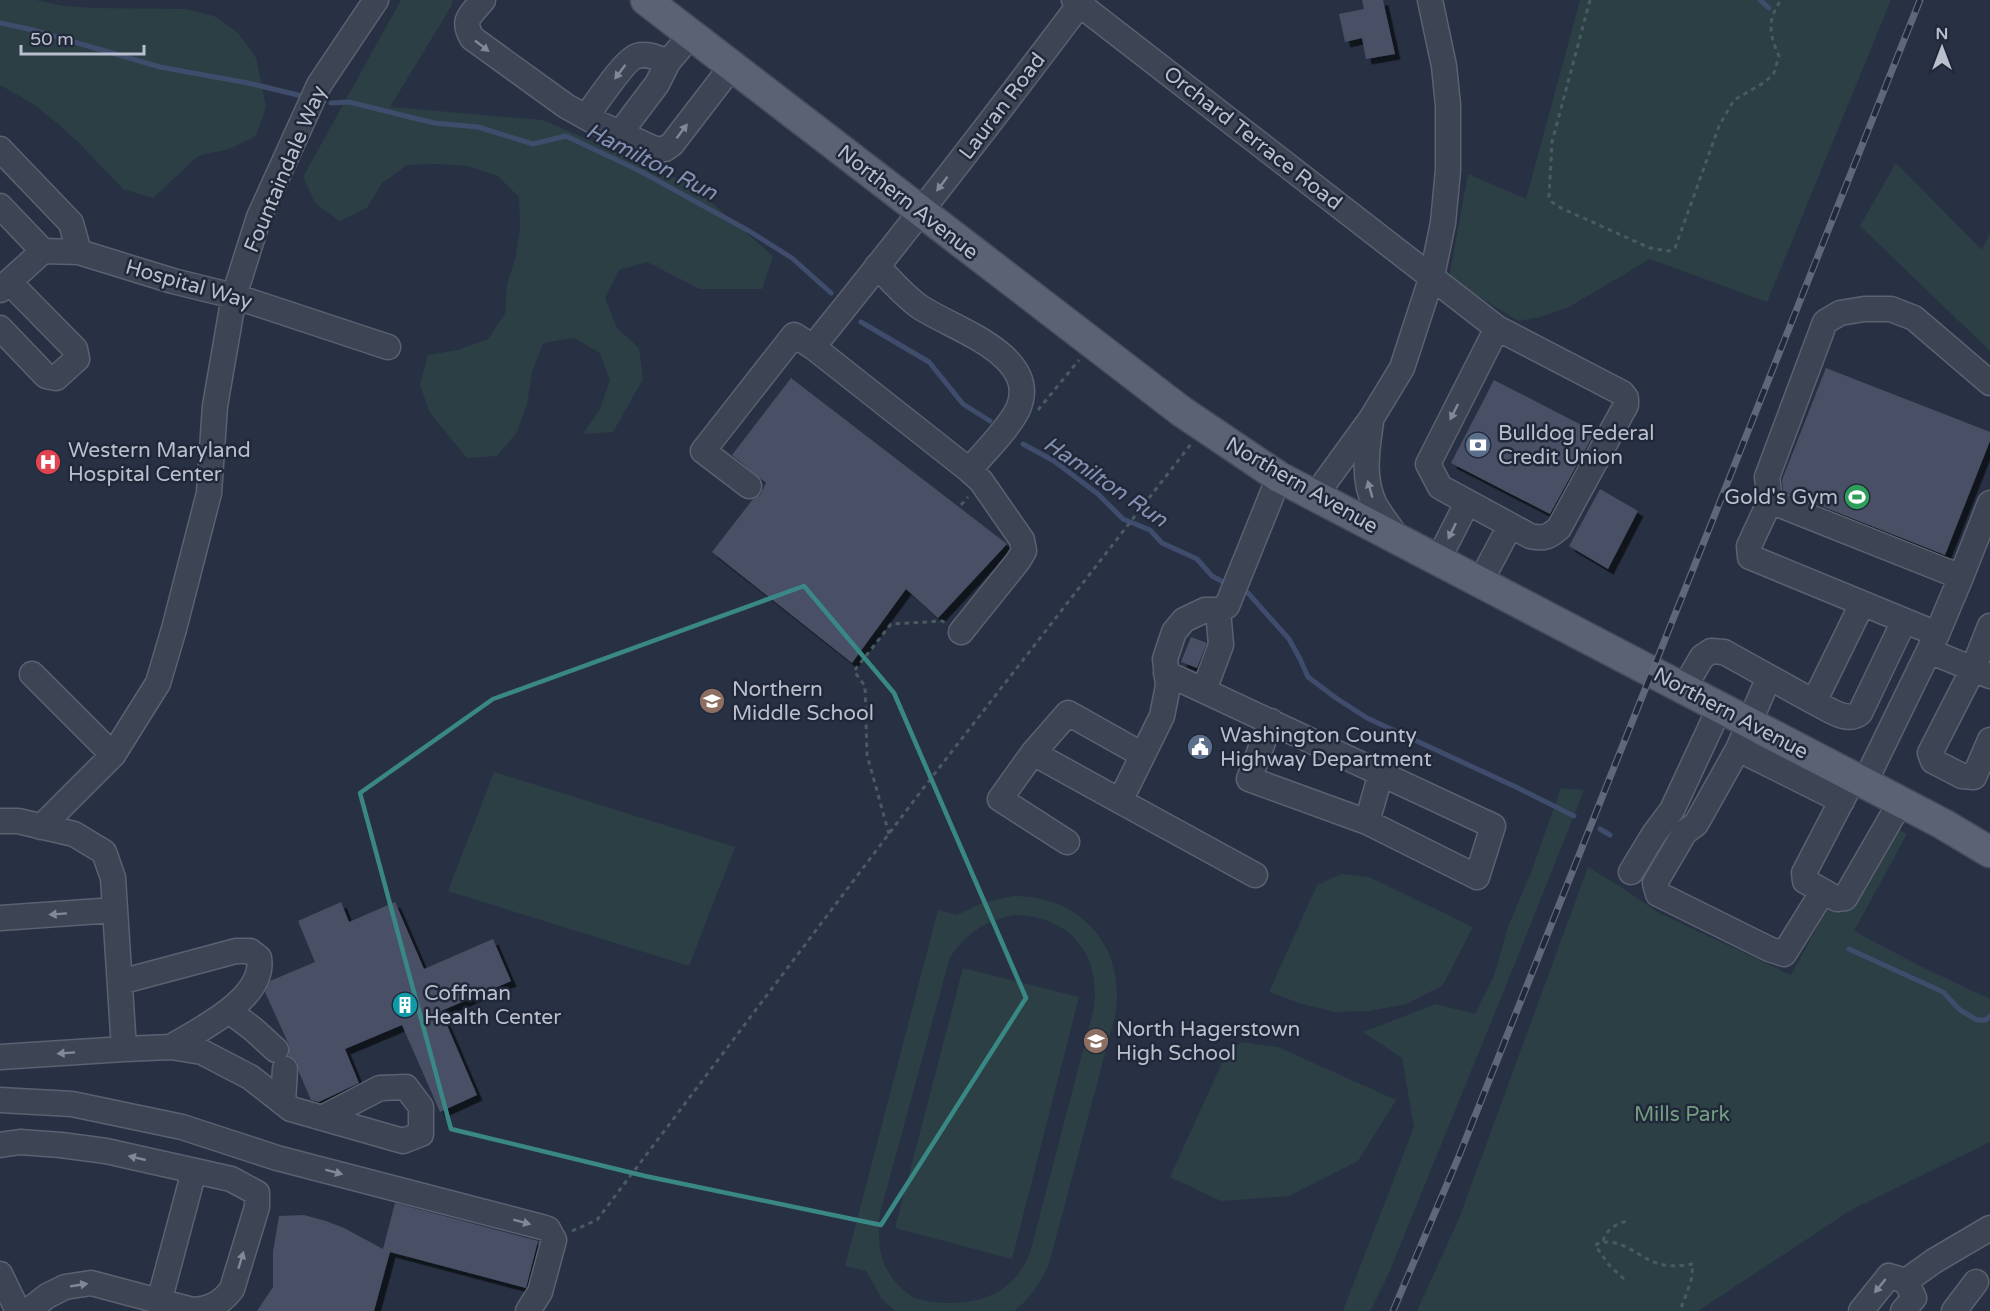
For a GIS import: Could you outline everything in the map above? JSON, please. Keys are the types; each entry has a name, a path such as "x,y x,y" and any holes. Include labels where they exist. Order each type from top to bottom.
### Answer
{"main road":[{"name":"Northern Avenue","path":"646,0 1181,411 1279,477 1720,707 1743,735 1854,787 1901,801 1990,852"}],"street":[{"name":"Fountaindale Way","path":"41,827 113,755 158,683 209,493 215,406 234,296 259,218 306,113 320,85 376,0"},
{"path":"483,0 466,22 472,38 566,106 655,149 665,149 672,144 732,66"},
{"path":"1315,496 1371,419 1402,368 1432,276 1443,224 1446,192 1448,105 1444,66 1431,0"},
{"name":"Orchard Terrace Road","path":"1079,1 1497,328 1622,393 1626,398 1626,405 1559,528 1548,537 1540,538 1510,526"},
{"name":"Lauran Road","path":"813,346 921,212 1079,1"},
{"path":"620,133 657,84 668,62 691,35"},
{"path":"586,117 629,59 645,55 656,56 668,62"},
{"path":"0,149 71,223 80,252"},
{"path":"0,206 43,251 6,279 75,349 77,359 56,378 46,376 0,328"},
{"name":"Hospital Way","path":"43,251 80,252 234,296 388,347"},
{"path":"877,266 919,306 999,351 1011,364 1019,380 1021,393 1013,418 969,470"},
{"path":"1981,672 1933,643 1904,621 1750,557 1749,546 1770,501 1767,477 1824,322 1840,313 1864,309 1891,309 1914,318 1990,383"},
{"path":"1480,582 1510,526 1440,487 1428,465 1497,328"},
{"path":"749,486 703,451 794,334 813,346 969,470 981,481 1022,540 1024,551 1018,561 960,632"},
{"path":"1371,419 1366,458 1368,483 1375,504 1399,540"},
{"path":"1120,801 1162,716 1168,686 1165,659 1174,632 1184,620 1205,610 1218,610 1227,606 1279,477"},
{"path":"1770,501 1961,577"},
{"path":"1438,560 1467,503"},
{"path":"1901,801 1845,898 1837,899 1805,881 1804,873 1933,643 1990,503"},
{"path":"1814,702 1862,604"},
{"path":"1204,690 1221,645 1218,610"},
{"path":"1684,688 1702,657 1711,651 1724,652 1814,702 1847,718 1854,717 1860,712 1904,621"},
{"path":"1990,626 1981,672 1930,753 1933,761 1962,776 1974,777 1990,740"},
{"path":"1166,673 1271,721 1493,826 1477,877 1366,822 1249,779 1271,721"},
{"path":"32,674 113,755"},
{"path":"1769,677 1743,735 1696,824 1685,832 1655,883 1658,894 1769,949 1784,954 1823,891"},
{"path":"1631,872 1672,810 1720,707"},
{"path":"1067,843 1000,799 1033,753 1068,713 1142,754"},
{"path":"1033,753 1255,875"},
{"path":"1366,822 1381,773"},
{"path":"0,821 18,821 74,834 104,852 113,878 124,1049"},
{"path":"0,918 115,910"},
{"path":"120,982 236,951 250,951 259,958 261,969 252,988 229,1011 171,1047"},
{"path":"229,1011 253,1029 280,1060 283,1103"},
{"path":"0,1057 171,1047 202,1052 250,1077 291,1109 322,1118"},
{"path":"0,1100 83,1106 182,1127 277,1158 542,1227 548,1230 554,1240 540,1292 528,1311"},
{"path":"0,1145 20,1142 106,1151 231,1179 257,1193"},
{"path":"28,1311 47,1296 65,1287 91,1283 193,1310 216,1305 226,1298 232,1289 257,1207 257,1193 277,1158"},
{"path":"159,1302 194,1171"},
{"path":"1906,1281 1934,1261 1990,1228"},
{"path":"0,1274 18,1311"},
{"path":"1860,1311 1889,1276 1906,1281 1914,1298 1903,1311"},
{"path":"1954,1311 1976,1282"}],"path":[{"path":"1590,0 1552,142 1549,197 1561,208 1650,248 1669,251 1675,248 1714,137 1728,109 1734,100 1765,82 1774,73 1779,56 1774,45 1770,19 1781,0"},
{"path":"554,1240 597,1220 1192,442"},
{"path":"890,834 867,755 865,686 854,670 891,624 942,621 960,632"},
{"path":"1603,1241 1605,1234 1616,1224 1627,1221"},
{"path":"1624,1279 1609,1265 1595,1245 1603,1241 1628,1248 1657,1264 1673,1266 1693,1264 1688,1290 1680,1311"}],"highlighted area":[{"path":"804,586 894,693 1026,998 881,1225 645,1176 451,1129 360,793 493,699"}],"green space":[{"path":"0,0 36,0 64,6 94,8 186,9 214,16 238,33 256,58 266,107 256,136 229,149 198,156 153,198 123,189 57,123 32,103 0,85"},
{"path":"401,0 452,0 452,5 390,107 543,120 691,185 773,256 762,289 700,289 647,262 619,270 605,298 617,328 639,348 643,379 613,432 583,434 600,409 610,380 600,353 574,338 543,343 532,372 527,404 517,432 497,456 467,458 430,413 420,385 428,355 458,350 488,339 505,314 507,284 516,256 520,227 519,197 498,176 468,166 407,165 382,183 367,208 340,221 316,204 303,177"},
{"path":"1580,0 1891,0 1767,302 1650,259 1569,307 1541,317 1518,321 1449,278 1468,174 1526,199"},
{"path":"1896,163 1982,250 1990,233 1990,351 1860,226"},
{"path":"494,772 735,847 689,966 448,891"},
{"path":"1561,788 1584,790 1388,1275 1370,1311 1343,1311 1414,1127 1402,1058 1363,1032 1436,1004 1475,1014 1494,976 1508,927 1532,870"},
{"name":"Mills Park","path":"1876,818 1907,834 1854,931 1990,999 1990,1142 1851,1210 1698,1311 1417,1311 1460,1216 1588,867 1659,913 1791,975"},
{"path":"1341,874 1369,877 1473,927 1443,985 1407,1004 1369,1011 1335,1012 1299,1003 1269,992 1317,885"},
{"path":"1013,896 1038,898 1060,905 1079,916 1094,930 1106,948 1114,968 1117,991 1115,1016 1050,1260 1040,1282 1014,1311 895,1311 882,1299 866,1271 845,1266 938,910 957,915 982,903","holes":["1014,915 1052,922 1067,931 1079,943 1093,974 1095,992 1093,1012 1031,1249 1013,1280 1000,1290 985,1297 969,1302 951,1303 914,1298 897,1283 884,1264 879,1238 880,1213 950,957 963,941 985,925"]},
{"path":"963,968 1079,997 1012,1259 895,1228"},
{"path":"1242,1042 1278,1047 1396,1100 1358,1161 1289,1196 1221,1201 1170,1177 1226,1054"}],"building":[{"path":"1362,0 1383,0 1395,54 1366,59 1362,38 1345,42 1339,14 1364,9"},
{"path":"1826,368 1990,432 1990,441 1945,555 1783,491 1782,480"},
{"path":"791,378 1007,544 938,618 906,589 852,663 712,552 753,499 760,495 766,483 732,455"},
{"path":"1494,380 1595,432 1550,514 1451,463"},
{"path":"1600,489 1638,511 1608,569 1569,546"},
{"path":"1191,637 1207,643 1197,668 1181,662"},
{"name":"Coffman Health Center","path":"341,902 349,922 395,902 424,969 493,939 511,981 441,1011 477,1095 440,1112 402,1025 345,1049 359,1083 319,1102 311,1100 297,1062 289,1056 289,1045 265,992 270,981 315,962 298,921"},
{"path":"395,1203 538,1241 526,1288 390,1252 374,1311 257,1311 273,1287 273,1252 279,1216 304,1215 326,1221 383,1249"}],"waterway":[{"path":"1760,0 1769,8"},
{"name":"Hamilton Run","path":"0,23 33,30 160,67 248,83 302,96"},
{"name":"Hamilton Run","path":"331,103 349,102 434,123 478,127 533,144 566,136 640,171 749,231 792,258 831,293"},
{"name":"Hamilton Run","path":"861,322 929,362 963,404 990,421"},
{"name":"Hamilton Run","path":"1023,444 1054,461 1098,494 1123,519 1150,530 1162,543 1197,559 1212,576 1229,585"},
{"name":"Hamilton Run","path":"1248,593 1289,639 1308,677 1336,698 1367,718 1574,816"},
{"name":"Hamilton Run","path":"1600,829 1610,835"},
{"name":"Hamilton Run","path":"1849,949 1943,992 1960,1010 1977,1020 1986,1020 1990,1016"}],"railway":[{"path":"1393,1311 1459,1156 1920,0"}],"place":[{"name":"Bulldog Federal Credit Union","path":"1478,445"},
{"name":"Western Maryland Hospital Center","path":"48,462"},
{"name":"Gold's Gym","path":"1857,497"},
{"name":"Northern Middle School","path":"712,701"},
{"name":"Washington County Highway Department","path":"1200,747"},
{"name":"Coffman Health Center","path":"405,1005"},
{"name":"North Hagerstown High School","path":"1096,1041"}]}
